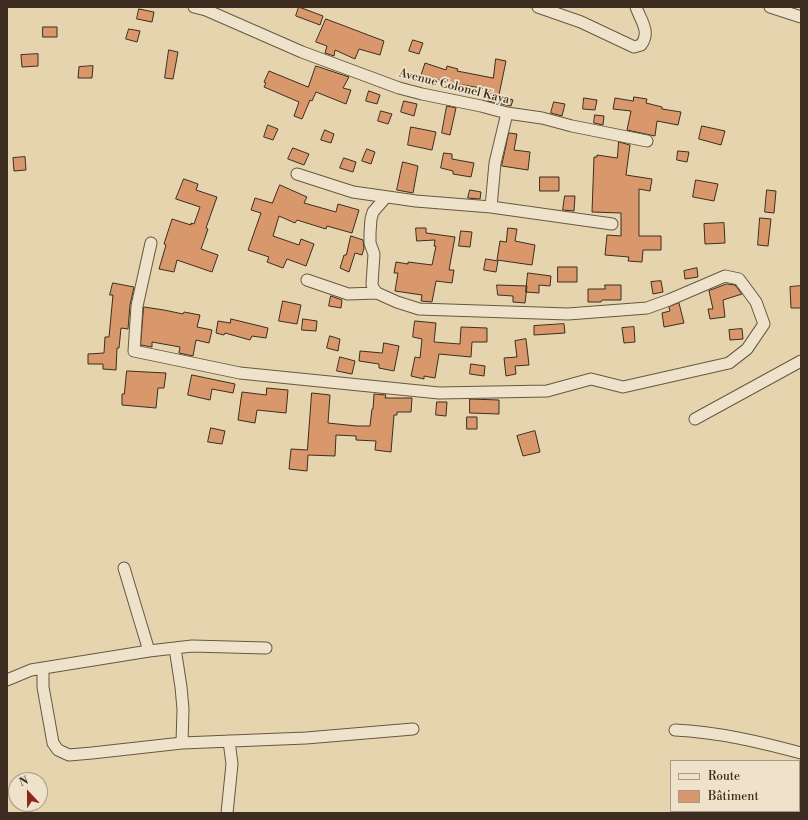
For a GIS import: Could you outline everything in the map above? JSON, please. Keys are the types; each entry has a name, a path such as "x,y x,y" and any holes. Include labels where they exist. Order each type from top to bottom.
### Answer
{"street":[{"name":"Avenue Colonel Kaya","path":"194,7 206,10 302,52 399,88 507,113 542,118 572,126 647,141"},
{"path":"538,7 581,22 634,47 641,45 647,34 636,7"},
{"path":"770,7 801,17"},
{"path":"491,207 495,163 507,113"},
{"path":"297,174 353,192 386,198 491,207 612,224"},
{"path":"377,293 372,284 374,254 370,243 370,233 373,212 386,198"},
{"path":"151,243 137,306 134,351 240,373 439,393 547,391 591,379 623,387 729,362 747,349 764,324 756,302 739,279 725,276 647,308 568,314 419,309 397,302 377,293 348,294 307,280"},
{"path":"695,419 801,361"},
{"path":"124,568 149,651"},
{"path":"7,680 31,670 149,651 205,646 266,648"},
{"path":"175,648 182,687 182,743"},
{"path":"43,668 43,687 53,743 58,750 69,755 182,743 306,738 413,729"},
{"path":"675,730 758,741 801,753"},
{"path":"227,813 232,764 229,741"}],"building":[{"path":"299,7 323,16 320,25 296,16"},
{"path":"139,9 154,12 152,22 137,19"},
{"path":"326,19 384,41 380,55 359,49 355,59 335,50 334,56 325,53 327,46 316,42"},
{"path":"43,27 57,27 57,37 43,37"},
{"path":"129,29 140,31 137,42 126,39"},
{"path":"413,40 423,43 419,54 409,51"},
{"path":"169,50 178,52 173,79 165,78"},
{"path":"38,54 38,66 22,67 21,55"},
{"path":"496,59 506,61 499,95 513,100 511,106 488,101 491,90 453,84 435,79 433,86 419,81 425,63 446,70 447,66 458,69 457,71 493,78"},
{"path":"93,66 92,78 78,78 79,67"},
{"path":"316,66 349,77 343,88 351,90 346,104 316,92 312,101 310,100 302,119 294,116 299,102 264,87 266,83 264,82 269,71 308,87"},
{"path":"369,91 380,95 377,104 366,101"},
{"path":"634,97 647,99 646,103 662,107 662,109 681,112 678,125 657,121 655,136 627,130 631,111 613,109 615,98 633,101"},
{"path":"584,98 597,100 595,110 583,109"},
{"path":"404,101 417,104 414,116 401,112"},
{"path":"554,102 565,104 562,116 551,113"},
{"path":"447,106 456,108 450,135 442,133"},
{"path":"381,111 392,114 388,124 378,121"},
{"path":"595,115 604,116 603,125 594,123"},
{"path":"268,125 278,129 273,140 264,137"},
{"path":"702,126 725,131 721,145 699,139"},
{"path":"411,127 436,132 432,150 408,145"},
{"path":"325,130 334,134 331,143 321,140"},
{"path":"509,133 517,134 514,150 530,152 528,170 502,166"},
{"path":"619,142 630,145 626,175 652,179 650,191 639,189 639,236 661,236 661,250 643,250 642,262 628,261 629,257 605,255 607,235 621,236 621,213 592,212 594,157 597,157 597,155 617,158"},
{"path":"293,148 309,154 304,165 288,159"},
{"path":"367,149 375,152 371,164 362,161"},
{"path":"678,151 689,152 687,162 677,160"},
{"path":"444,153 452,154 452,159 474,163 471,177 453,174 453,171 441,168"},
{"path":"25,157 26,170 14,171 13,158"},
{"path":"344,158 356,162 353,172 340,168"},
{"path":"403,162 418,166 413,193 397,190"},
{"path":"540,177 559,177 559,191 540,191"},
{"path":"184,179 198,184 196,190 217,197 206,228 208,229 201,249 218,255 212,272 177,260 174,272 159,269 166,245 164,244 172,219 191,225 191,223 194,224 200,207 176,199"},
{"path":"696,180 718,184 714,201 693,197"},
{"path":"280,185 307,197 304,203 336,212 338,204 359,210 352,233 327,226 326,229 297,220 295,223 279,216 273,236 299,245 301,239 314,244 306,266 287,259 283,268 267,262 269,257 248,250 261,213 251,210 255,198 272,203"},
{"path":"470,190 481,192 480,199 468,198"},
{"path":"767,190 776,191 774,213 765,212"},
{"path":"565,196 575,196 574,211 563,210"},
{"path":"760,218 771,219 768,246 758,245"},
{"path":"724,223 725,243 705,244 704,224"},
{"path":"416,228 426,228 426,233 455,237 449,270 454,270 452,283 436,281 432,302 421,301 422,295 395,291 398,273 394,273 396,262 432,265 436,246 434,246 435,240 417,241"},
{"path":"508,228 517,229 515,241 535,245 532,265 497,260 500,241 506,242"},
{"path":"461,231 472,232 470,247 459,246"},
{"path":"351,236 363,240 364,248 362,255 355,253 349,272 340,268 344,255 346,255"},
{"path":"486,259 498,261 496,272 484,270"},
{"path":"558,267 577,267 577,282 558,282"},
{"path":"697,268 698,277 685,279 684,271"},
{"path":"528,273 551,276 550,286 539,285 539,293 526,292"},
{"path":"661,281 663,292 653,294 651,282"},
{"path":"113,283 134,287 130,305 128,329 121,328 119,348 117,348 116,370 103,369 103,364 88,364 88,354 104,353 105,337 109,337 113,295 110,295"},
{"path":"727,284 735,285 742,294 723,300 725,317 710,319 708,309 713,309 709,291"},
{"path":"497,285 527,286 525,303 513,302 513,296 498,295"},
{"path":"605,285 621,285 621,300 588,302 588,289 605,289"},
{"path":"801,286 801,308 791,308 790,287"},
{"path":"331,296 342,300 341,308 329,306"},
{"path":"283,301 301,305 297,324 279,321"},
{"path":"679,303 684,323 664,327 662,313 670,311 669,307"},
{"path":"144,307 183,314 184,312 200,315 197,327 212,330 209,343 196,340 193,356 179,353 180,347 152,342 152,347 141,345"},
{"path":"231,319 268,328 266,338 252,336 250,340 225,333 224,335 216,333 218,321 230,323"},
{"path":"303,319 317,321 316,331 302,330"},
{"path":"415,321 436,323 434,342 460,344 461,327 487,328 487,342 472,342 471,357 439,354 435,378 424,376 424,379 411,376 415,357 420,358 422,339 413,337"},
{"path":"564,324 565,333 534,335 534,326"},
{"path":"634,327 635,342 624,343 622,328"},
{"path":"742,329 743,339 730,340 729,330"},
{"path":"330,336 340,339 338,351 327,348"},
{"path":"526,339 529,365 515,366 516,374 506,376 504,358 517,357 515,341"},
{"path":"384,343 399,346 394,371 379,368 379,364 359,361 360,351 382,353"},
{"path":"340,357 355,361 352,374 337,371"},
{"path":"471,364 485,366 484,376 470,374"},
{"path":"127,371 166,373 164,388 158,388 156,408 122,405 122,394 124,394"},
{"path":"192,375 235,384 233,393 212,389 210,400 188,395"},
{"path":"267,388 288,390 286,413 257,410 255,423 238,420 242,392 266,395"},
{"path":"312,393 330,395 328,423 370,426 374,394 386,395 385,398 412,398 411,412 397,412 397,415 394,415 391,452 375,450 376,441 356,440 356,436 336,435 335,456 308,455 307,471 289,469 291,449 307,450"},
{"path":"470,399 499,400 499,414 470,413"},
{"path":"437,402 447,402 446,416 436,415"},
{"path":"467,417 477,417 477,429 467,429"},
{"path":"211,428 225,431 222,444 208,442"},
{"path":"535,431 540,452 523,456 517,436"}]}
